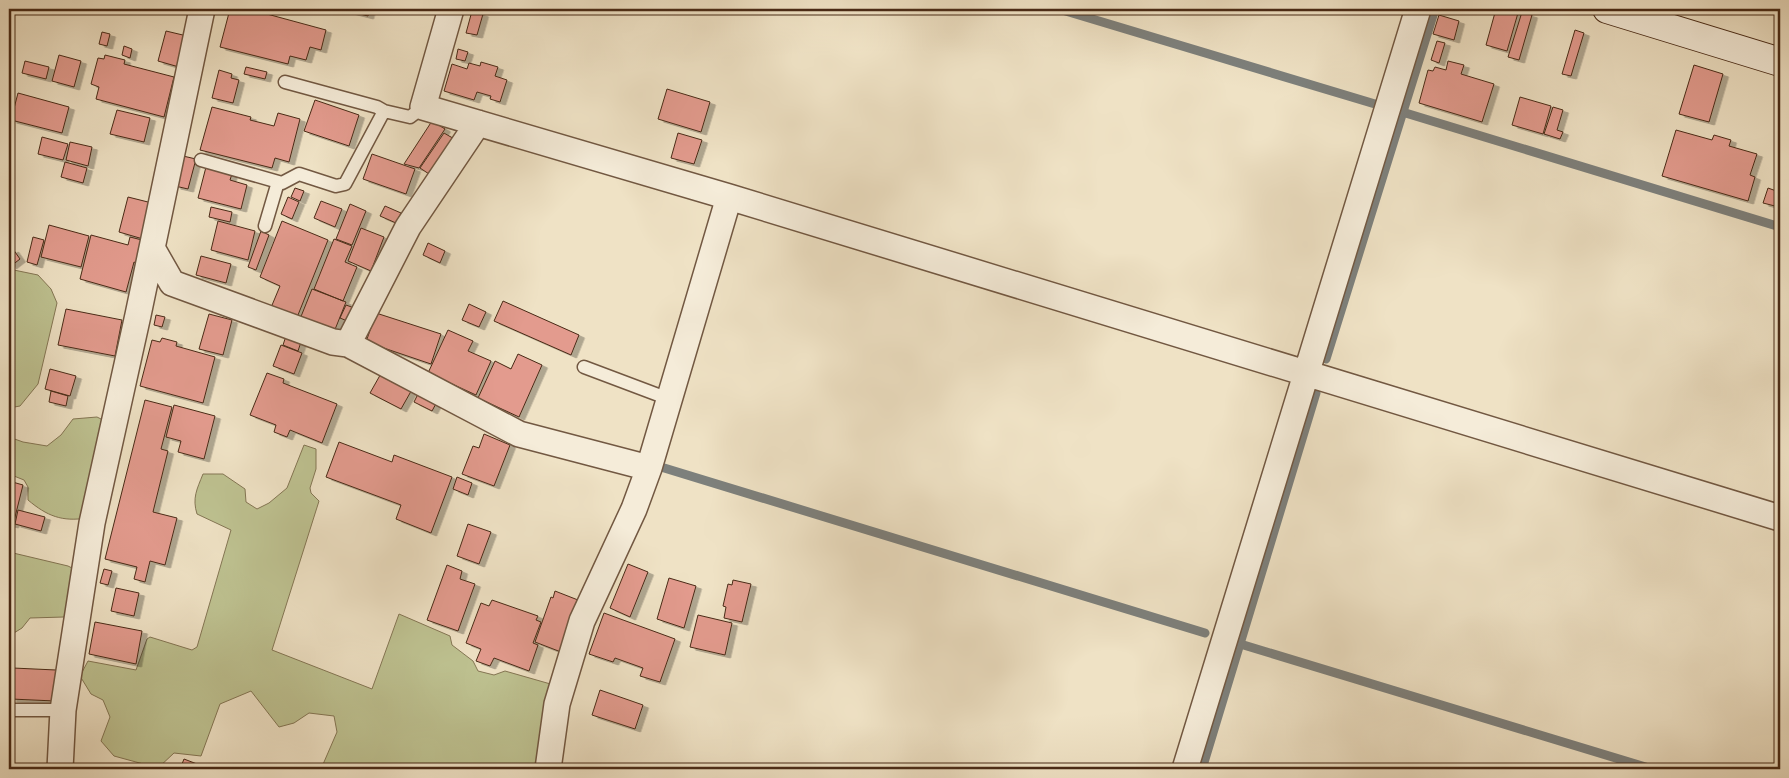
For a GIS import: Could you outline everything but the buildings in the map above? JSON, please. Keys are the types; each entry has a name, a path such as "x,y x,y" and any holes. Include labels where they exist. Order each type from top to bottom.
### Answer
{"street":[{"path":"60,769 64,710 92,523 202,9"},
{"path":"451,9 423,107 728,197 1780,518"},
{"path":"1185,769 1418,9"},
{"path":"1607,9 1780,62"},
{"path":"348,344 408,227 478,123"},
{"path":"548,769 557,704 582,621 634,509 649,468 728,197"},
{"path":"152,248 172,283 333,342 348,344 519,434 649,468"},
{"path":"138,315 162,287 172,283"}],"lane":[{"path":"284,82 410,117 423,107"},
{"path":"201,160 282,183 300,174 336,186 345,184 384,111"},
{"path":"265,226 278,182"},
{"path":"584,367 669,399"},
{"path":"9,710 64,710"}],"green space":[{"path":"9,269 38,275 51,289 57,303 38,384 20,406 9,408"},
{"path":"97,417 109,423 87,518 70,519 48,514 28,500 28,487 24,480 9,474 9,437 23,442 47,446 61,435 73,419"},
{"path":"304,445 316,449 316,469 310,488 311,493 319,501 272,650 372,689 399,614 450,636 452,645 473,661 478,671 494,675 505,671 554,685 541,769 321,769 337,732 334,716 309,713 294,723 279,727 251,691 220,704 201,756 174,753 158,768 114,756 101,741 110,717 103,700 91,694 80,676 88,661 136,670 147,639 150,637 192,650 197,647 231,530 197,514 195,498 203,474 223,474 245,489 246,502 257,509 269,503 287,488"},
{"path":"9,552 68,566 76,570 70,607 64,617 30,618 22,628 9,636"}],"waterway":[{"path":"1059,9 1375,104"},
{"path":"1326,359 1435,9"},
{"path":"1399,111 1780,227"},
{"path":"1202,769 1316,393"},
{"path":"661,467 1205,633"},
{"path":"1237,643 1652,769"}]}
